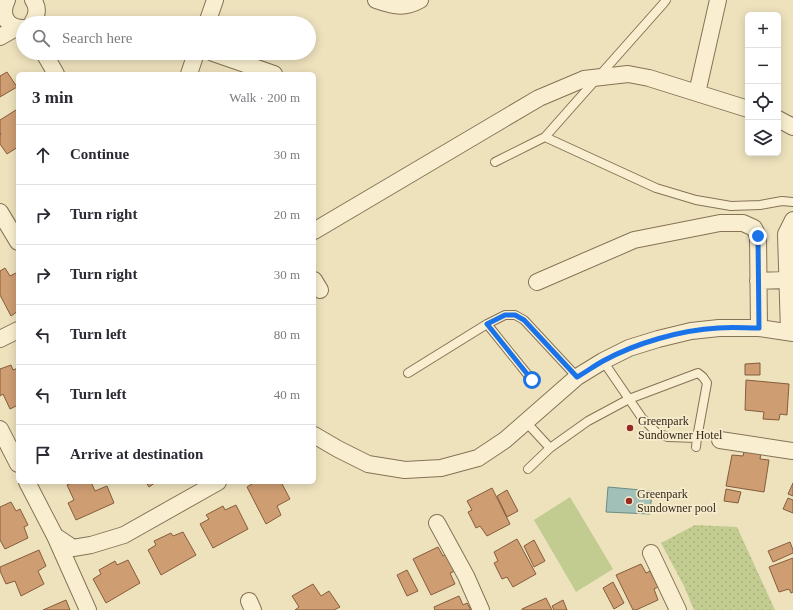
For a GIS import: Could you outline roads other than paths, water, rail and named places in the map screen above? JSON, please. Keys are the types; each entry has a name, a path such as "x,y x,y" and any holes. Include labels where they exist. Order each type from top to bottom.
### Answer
{"street":[{"path":"33,0 37,8 36,16"},
{"path":"210,16 216,0"},
{"path":"376,0 396,6 405,6 420,0"},
{"path":"697,93 718,0"},
{"path":"3,7 6,21 16,27"},
{"path":"0,37 16,30"},
{"path":"48,60 55,72"},
{"path":"190,72 194,60"},
{"path":"233,60 268,72"},
{"path":"316,230 539,98 584,79 628,74 649,78 745,108"},
{"path":"780,120 793,127"},
{"path":"0,212 16,239"},
{"path":"316,436 368,464 405,470 441,468 478,458 505,440 577,377 603,361 629,348 691,331 719,328 759,328 791,333 787,280 786,234 793,220"},
{"path":"537,282 634,240 720,223 743,223 754,228 758,236 759,328"},
{"path":"758,281 787,280"},
{"path":"0,339 16,331"},
{"path":"0,429 16,460"},
{"path":"720,440 793,451"},
{"path":"28,484 55,536 88,610"},
{"path":"55,536 73,548 124,535 196,488 211,484"},
{"path":"437,523 466,576 482,610"},
{"path":"651,553 678,610"}],"lane":[{"path":"494,162 546,138 666,0"},
{"path":"546,138 656,188 696,200 731,206 760,205 782,201 793,202"},
{"path":"408,373 487,324 505,315 515,315 524,320 577,377"},
{"path":"487,324 532,380"},
{"path":"528,469 550,448 588,421 629,399 698,373 708,383 696,442 668,437 657,432 642,418 629,399 603,361"},
{"path":"526,422 550,448"}],"water":[{"name":"Greenpark Sundowner pool","path":"608,487 652,491 650,514 606,512"}],"place":[{"name":"Greenpark Sundowner Hotel","path":"630,428"},
{"name":"Greenpark Sundowner pool","path":"629,501"}]}
